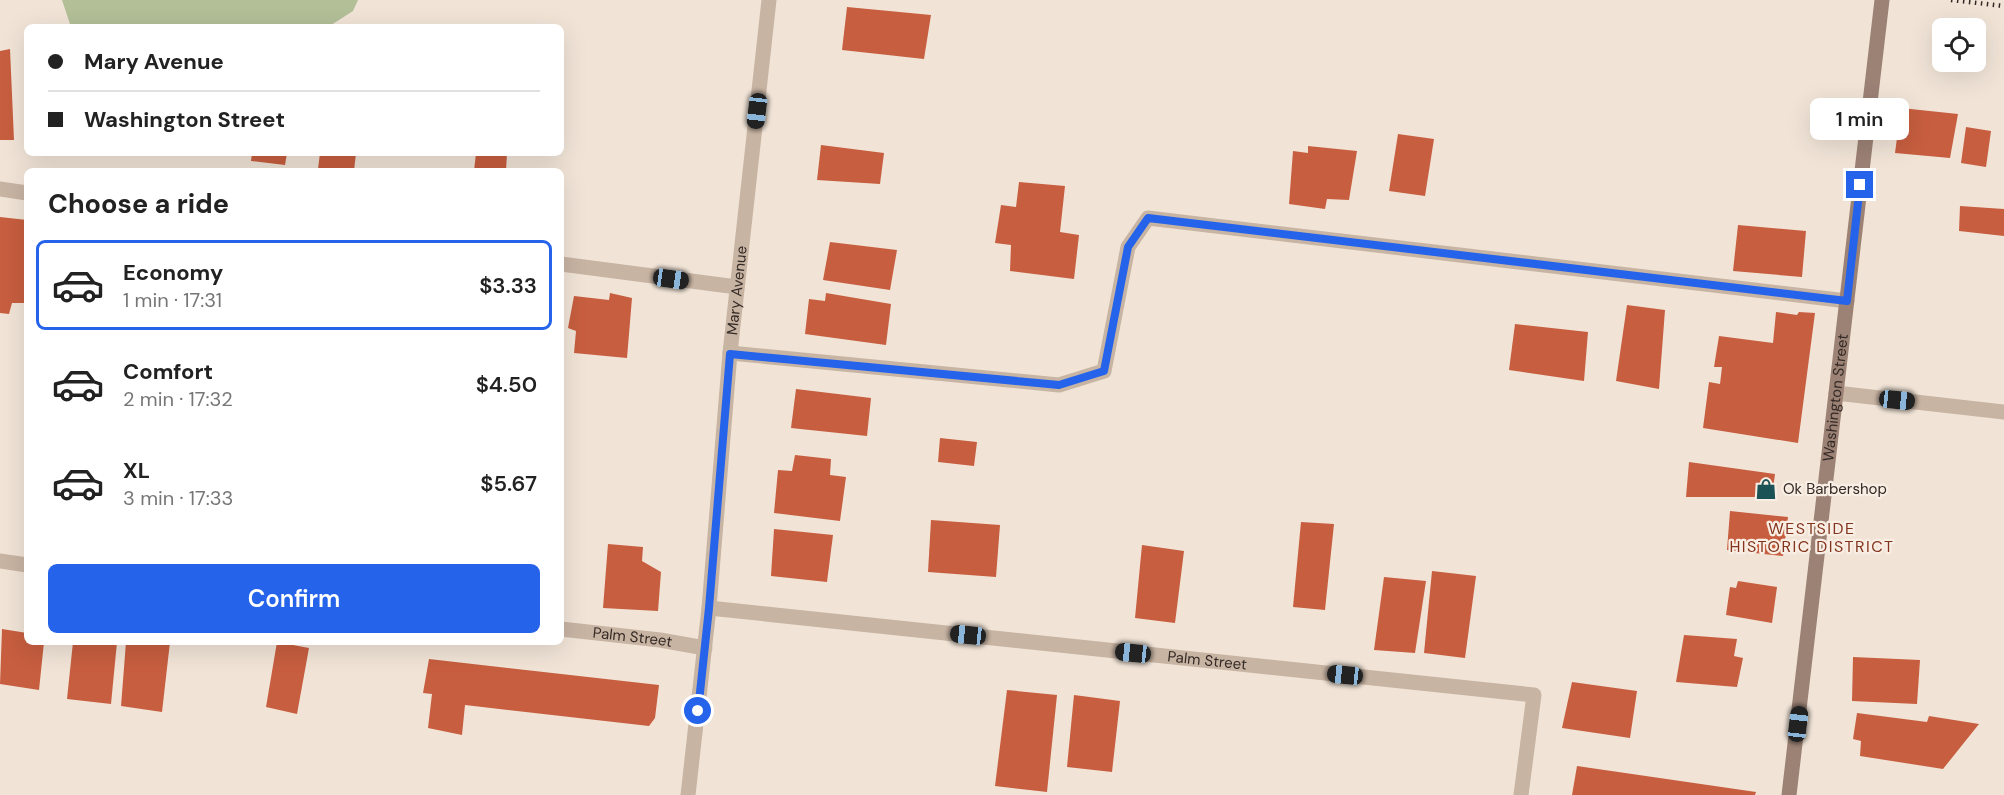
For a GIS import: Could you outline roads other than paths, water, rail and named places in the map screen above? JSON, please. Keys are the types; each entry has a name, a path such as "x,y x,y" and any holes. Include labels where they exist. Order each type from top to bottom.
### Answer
{"street":[{"name":"Mary Avenue","path":"688,795 709,608 730,354 769,0"},
{"name":"Washington Street","path":"1790,795 1882,0"},
{"path":"0,189 24,193"},
{"path":"730,354 1059,385 1104,371 1128,247 1148,218 1847,301"},
{"path":"564,264 737,287"},
{"path":"1836,393 2004,412"},
{"path":"0,561 24,565"},
{"name":"Palm Street","path":"709,608 1534,695 1521,795"},
{"name":"Palm Street","path":"564,629 660,640 705,648"}],"railway":[{"path":"1951,0 2004,6"}],"place":[{"name":"Ok Barbershop","path":"1766,489"}],"district":[{"name":"WESTSIDE HISTORIC DISTRICT","path":"1812,537"}]}
